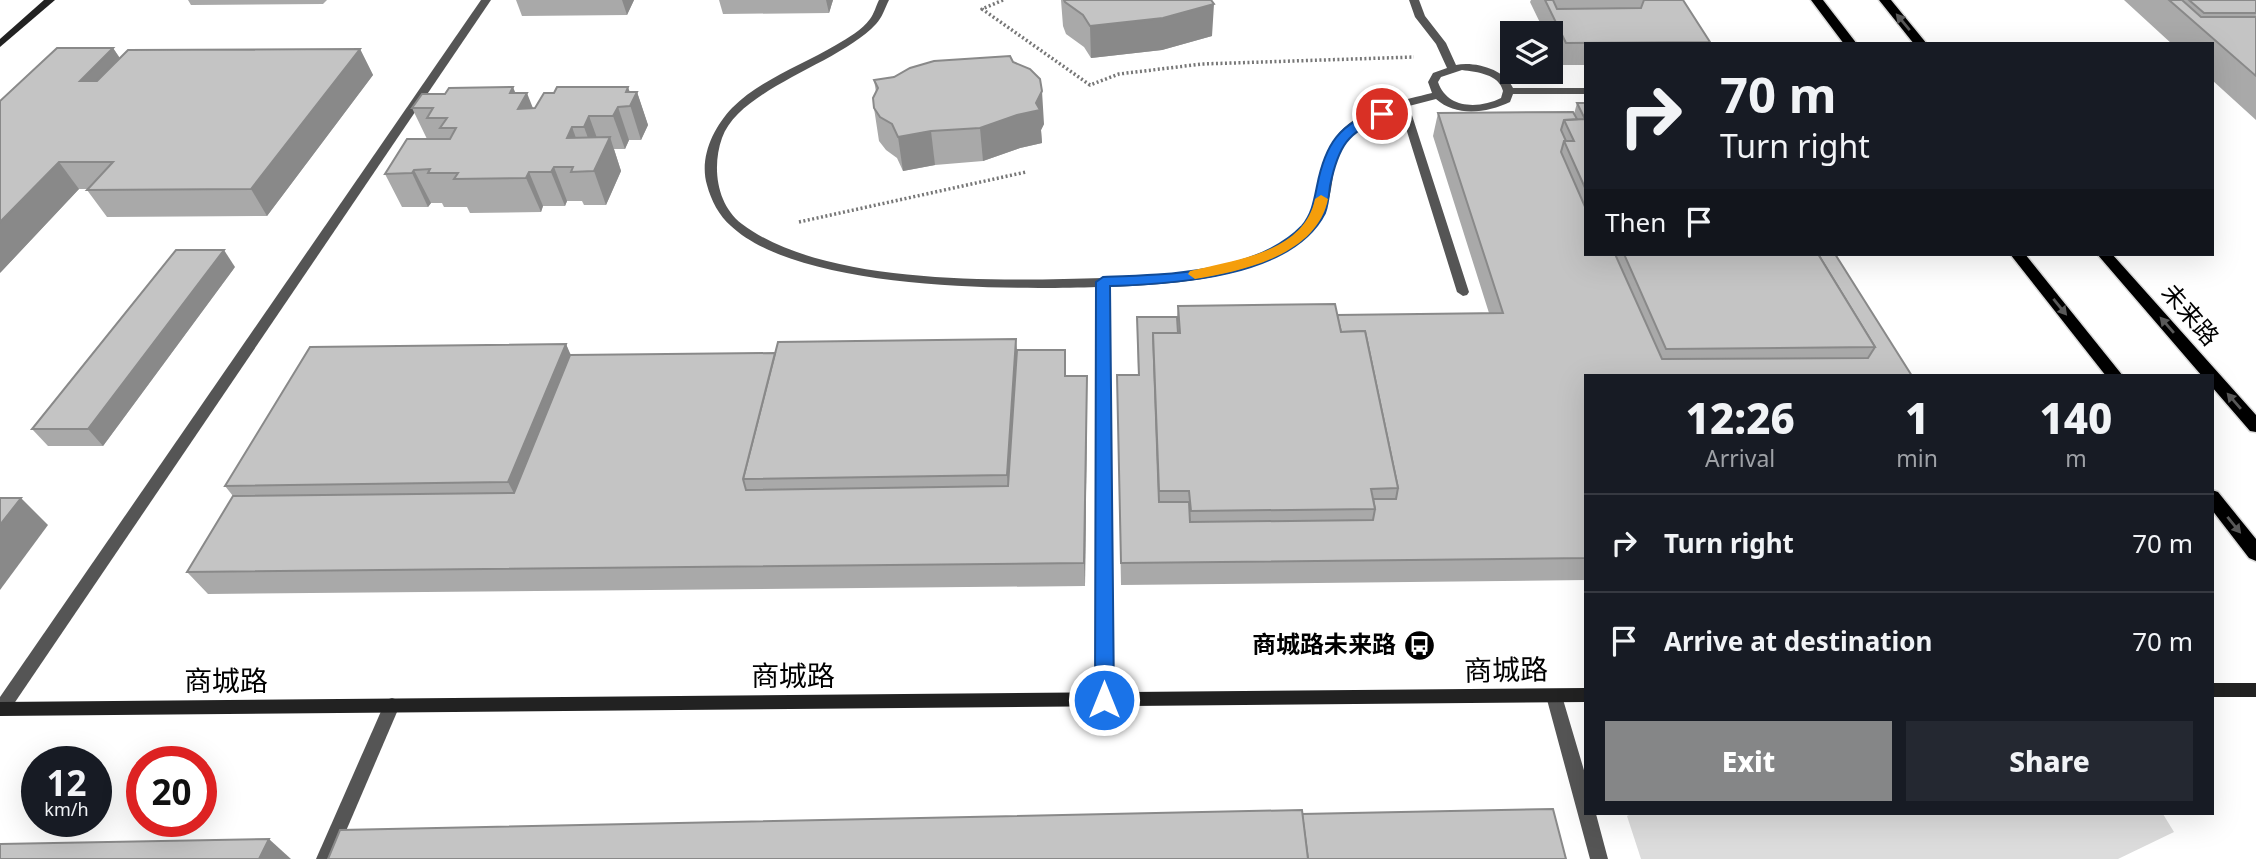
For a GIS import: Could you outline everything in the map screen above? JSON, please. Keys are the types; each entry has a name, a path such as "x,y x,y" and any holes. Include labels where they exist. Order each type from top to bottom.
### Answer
{"main road":[{"path":"1817,0 1849,42"},
{"path":"1885,0 1920,42"},
{"path":"2019,256 2113,374"},
{"name":"未来路","path":"2106,256 2210,374"},
{"name":"未来路","path":"2214,378 2256,426"},
{"path":"2214,500 2256,553"}],"street":[{"path":"0,44 50,0"},
{"path":"1,709 485,0"},
{"path":"884,0 872,25 851,40 759,92 732,114 715,139 709,167 719,201 737,226 768,244 807,261 861,273 981,282 1103,282 1166,279 1227,269 1280,250 1307,229 1319,211 1329,156 1348,130 1362,121 1438,95"},
{"path":"1414,0 1420,18 1441,43 1452,69"},
{"path":"1477,68 1492,73 1502,79 1509,90 1506,100 1484,109 1453,105 1438,95 1433,82 1437,75 1452,69 1477,68"},
{"path":"1509,90 1584,91"},
{"path":"1404,106 1463,292"},
{"path":"1103,282 1104,700"},
{"path":"2214,691 2256,690"},
{"name":"商城路","path":"1,709 1584,695"},
{"path":"1554,696 1584,805"},
{"path":"325,859 391,705"},
{"path":"1587,815 1599,859"}],"path":[{"path":"1003,0 982,9 1090,85 1119,74 1202,64 1446,56"},
{"path":"798,222 1026,172"}],"shaded area":[{"path":"2164,815 2174,832 2118,859 1641,859 1627,816"}],"building":[{"path":"1064,0 1211,0 1214,4 1163,18 1090,26 1083,15"},
{"path":"1545,0 1553,0 1557,9 1641,8 1644,0 1683,0 1710,42 1584,42 1566,43 1563,37 1563,21 1555,21"},
{"path":"2169,0 2182,0 2201,17 2256,17 2256,76"},
{"path":"2189,0 2256,0 2256,13 2204,13"},
{"path":"57,48 113,48 80,81 97,81 128,50 360,49 251,189 87,190 113,162 59,162 0,222 0,101"},
{"path":"1010,56 1013,62 1030,69 1040,79 1042,91 1036,103 1040,110 980,128 931,131 898,137 892,124 880,117 874,108 873,98 878,88 874,80 894,77 910,68 934,61"},
{"path":"513,87 510,93 527,93 518,109 535,108 544,93 554,93 557,87 628,87 626,92 637,92 630,106 618,107 613,116 589,116 584,127 572,127 567,138 610,137 594,171 571,172 573,167 554,167 551,172 529,172 526,178 454,179 458,173 428,173 430,169 385,174 407,139 450,139 456,128 440,128 447,118 427,118 433,108 412,108 422,94 445,94 449,88"},
{"path":"1577,103 1584,103 1584,117"},
{"path":"1573,112 1577,119 1564,120 1561,130 1566,141 1561,152 1584,204 1584,256 1616,256 1662,359 1868,358 1875,347 1819,256 1836,256 1911,374 1584,374 1584,558 1121,563 1117,375 1139,375 1137,317 1177,317 1178,333 1153,333 1159,502 1189,502 1190,522 1373,520 1373,499 1396,499 1398,488 1365,331 1341,332 1337,315 1503,313 1438,113"},
{"path":"1584,119 1584,186 1564,141 1574,141 1564,120"},
{"path":"176,250 224,250 88,429 32,429"},
{"path":"1625,256 1819,256 1875,347 1666,349"},
{"path":"1335,304 1341,332 1365,331 1398,488 1371,489 1375,509 1191,511 1189,491 1159,491 1153,333 1180,333 1178,306"},
{"path":"1016,339 1007,475 743,479 778,342"},
{"path":"566,344 508,482 225,486 310,347"},
{"path":"1017,350 1065,350 1065,376 1087,376 1084,563 187,572 233,496 514,493 570,355 775,353 743,479 746,490 1008,486"},
{"path":"0,498 21,498 0,525"},
{"path":"1553,809 1566,859 1308,859 1302,814"},
{"path":"1302,810 1308,859 328,859 340,830"},
{"path":"269,839 259,859 0,859 0,844"}],"slow traffic":[{"path":"1195,274 1227,269 1280,250 1307,229 1319,211 1321,199"}],"place":[{"name":"商城路未来路","path":"1419,645"}],"route":[{"path":"1104,700 1103,282 1166,279 1227,269 1280,250 1307,229 1319,211 1329,156 1348,130 1362,121 1382,114"}]}
